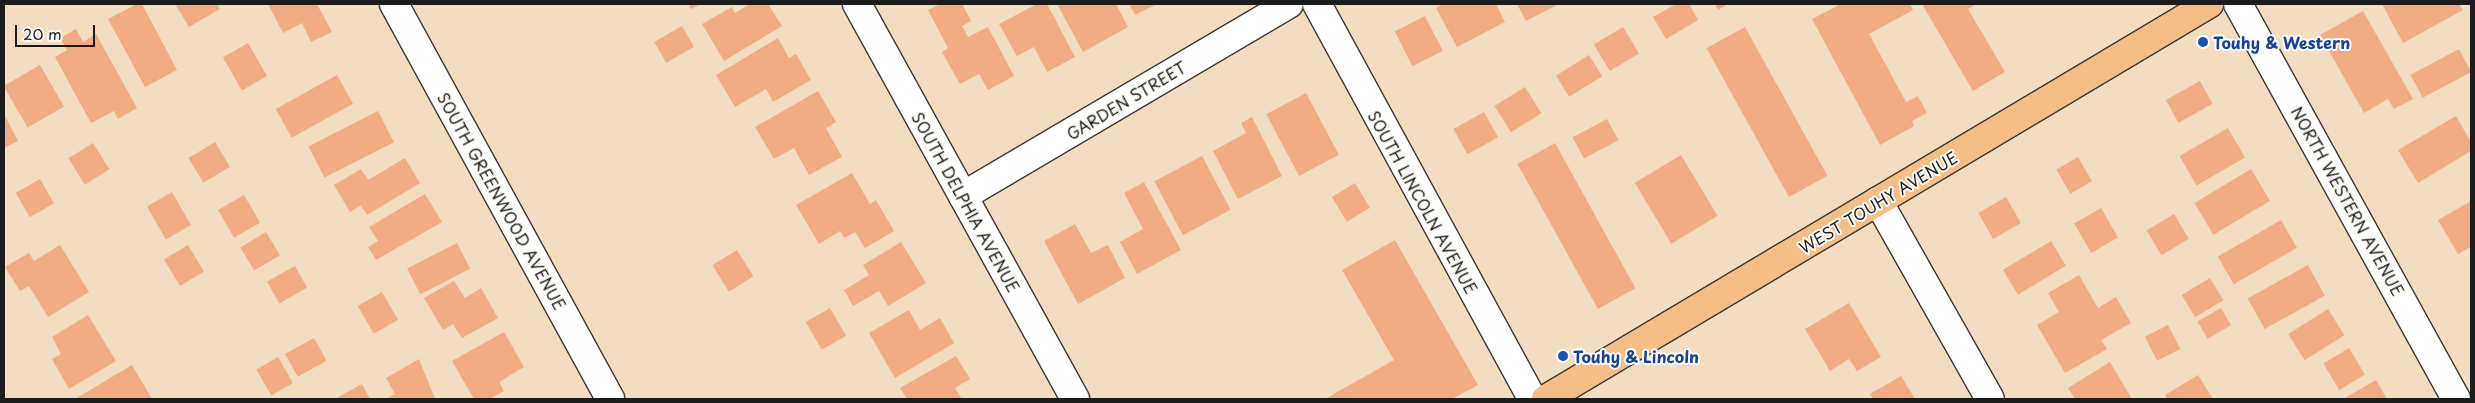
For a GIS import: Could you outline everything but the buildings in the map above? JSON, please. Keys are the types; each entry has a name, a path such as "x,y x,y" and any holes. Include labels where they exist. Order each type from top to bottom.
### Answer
{"main road":[{"name":"WEST TOUHY AVENUE","path":"1546,399 2210,4"}],"street":[{"name":"SOUTH GREENWOOD AVENUE","path":"394,4 610,399"},
{"name":"SOUTH DELPHIA AVENUE","path":"857,4 1076,399"},
{"name":"GARDEN STREET","path":"963,196 1289,4"},
{"name":"SOUTH LINCOLN AVENUE","path":"1317,4 1532,399"},
{"name":"NORTH WESTERN AVENUE","path":"2238,4 2456,399"},
{"path":"1878,201 1990,399"}],"place":[{"name":"Touhy & Western","path":"2203,42"},
{"name":"Touhy & Lincoln","path":"1563,356"}]}
